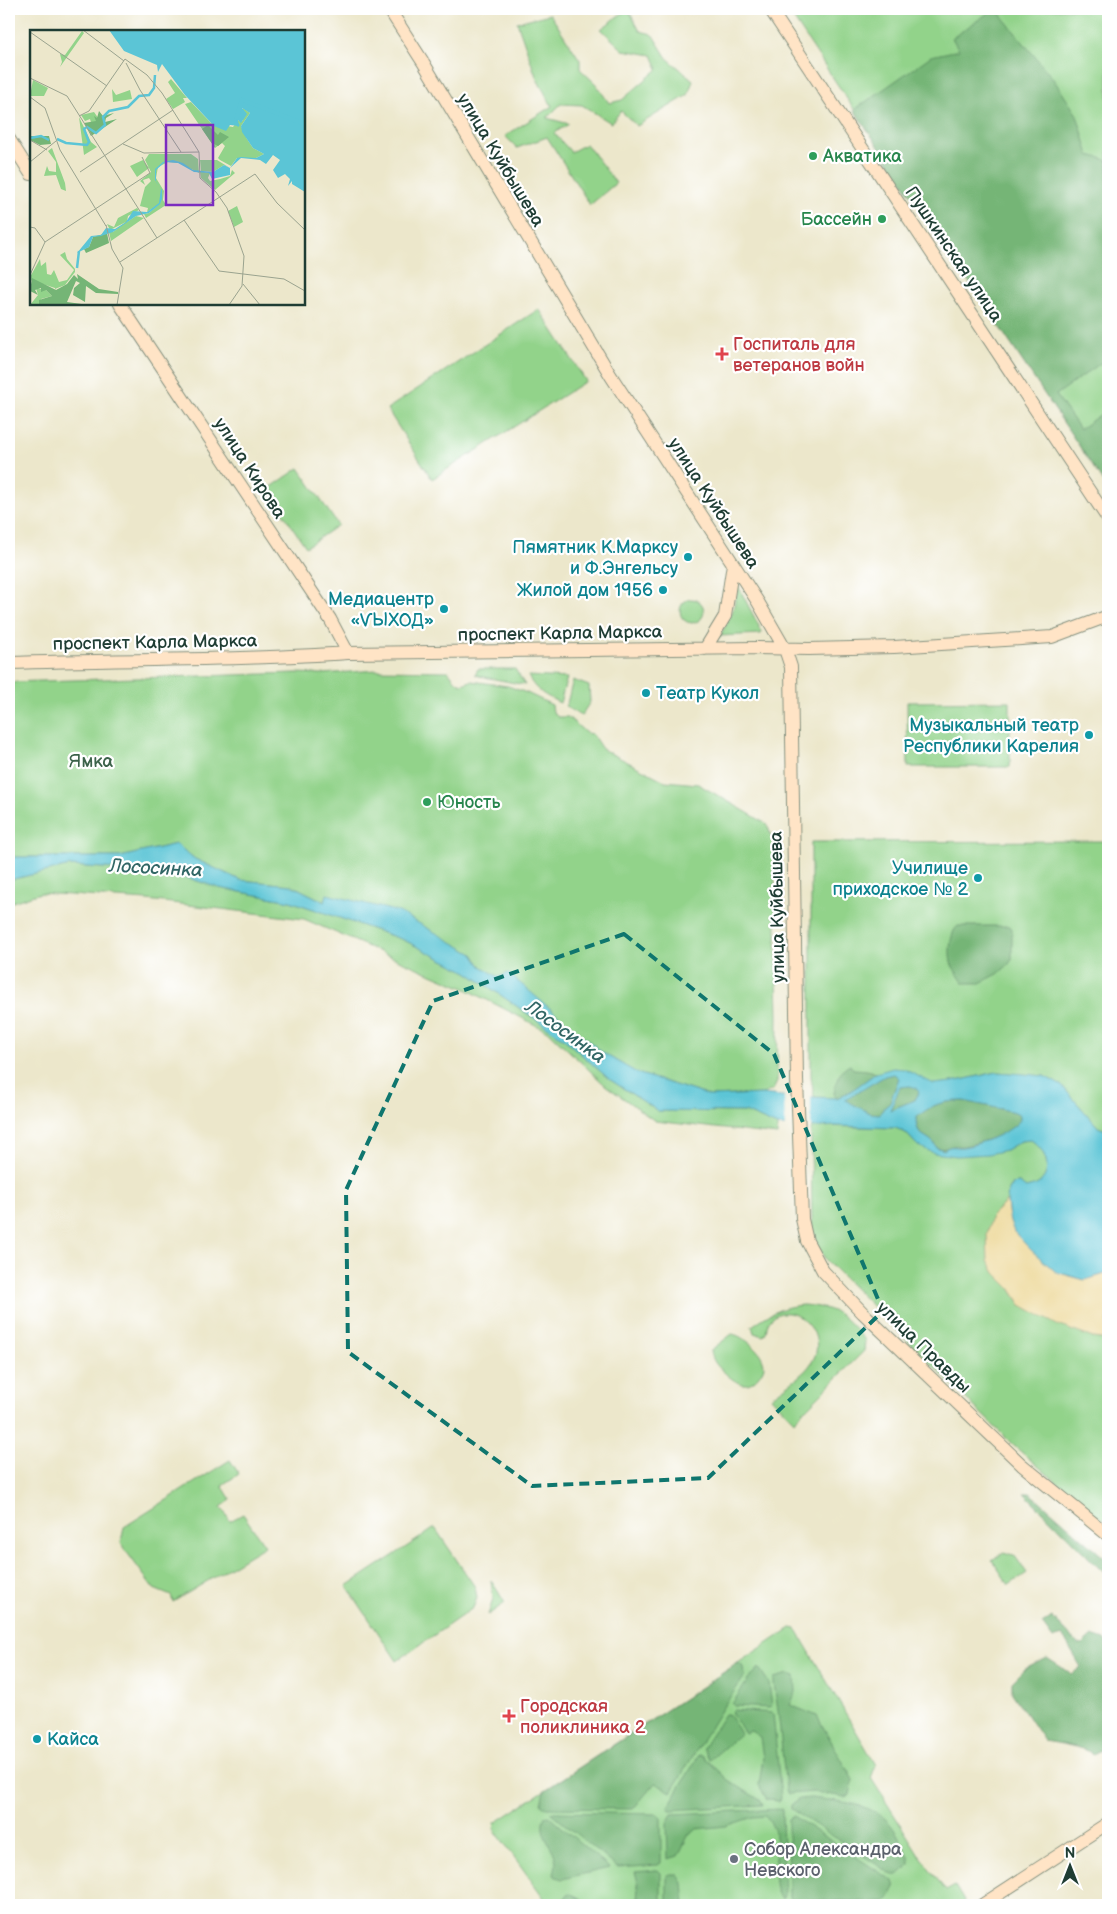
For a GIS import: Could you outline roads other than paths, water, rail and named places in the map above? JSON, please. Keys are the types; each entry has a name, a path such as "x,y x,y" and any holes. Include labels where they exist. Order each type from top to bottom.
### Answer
{"main road":[{"name":"улица Куйбышева","path":"389,9 423,62 611,376 733,564 785,649 791,667 799,1138"},
{"name":"Пушкинская улица","path":"770,9 1108,519"},
{"path":"9,139 30,172"},
{"name":"улица Кирова","path":"121,305 330,619 348,653"},
{"path":"705,649 725,616 733,564"},
{"name":"проспект Карла Маркса","path":"9,663 292,657 348,653 894,647 1052,637 1108,616"},
{"name":"улица Правды","path":"799,1138 804,1233 812,1253 823,1271 870,1320 1022,1465 1108,1535"},
{"path":"982,1905 1108,1823"}],"water":[{"name":"Лососинка","path":"176,844 195,859 240,880 291,885 325,902 327,894 399,912 473,954 481,966 499,977 508,973 603,1053 637,1073 710,1096 763,1094 837,1098 851,1091 876,1073 893,1068 904,1069 934,1084 997,1072 1044,1076 1062,1086 1098,1127 1108,1131 1108,1273 1085,1280 1056,1272 1014,1232 1009,1218 1008,1190 1013,1184 1019,1183 1026,1188 1037,1185 1046,1173 1047,1167 1044,1154 1031,1140 1021,1141 1006,1150 988,1154 957,1156 934,1153 918,1146 906,1133 896,1128 777,1126 745,1112 658,1111 609,1079 563,1038 467,972 404,940 290,901 219,888 170,872 70,866 9,880 9,857 120,857","holes":["894,1074 899,1078 890,1102 879,1114 870,1113 845,1100 885,1076","910,1086 917,1088 919,1093 915,1100 890,1110 900,1087","956,1101 1015,1112 1020,1115 1020,1120 1010,1129 977,1144 951,1147 944,1150 937,1148 934,1143 918,1130 916,1118 932,1106"]}],"place":[{"name":"Акватика","path":"813,156"},
{"name":"Бассейн","path":"882,219"},
{"name":"Госпиталь для ветеранов войн","path":"722,354"},
{"name":"Пямятник К.Марксу и Ф.Энгельсу","path":"688,557"},
{"name":"Жилой дом 1956","path":"663,590"},
{"name":"Медиацентр «ѴЫХОД»","path":"444,609"},
{"name":"Театр Кукол","path":"646,693"},
{"name":"Музыкальный театр Республики Карелия","path":"1089,735"},
{"name":"Юность","path":"427,802"},
{"name":"Училище приходское № 2","path":"978,878"},
{"name":"Городская поликлиника 2","path":"509,1716"},
{"name":"Кайса","path":"37,1739"},
{"name":"Собор Александра Невского","path":"734,1859"}],"park label":[{"name":"Ямка","path":"91,761"}]}
